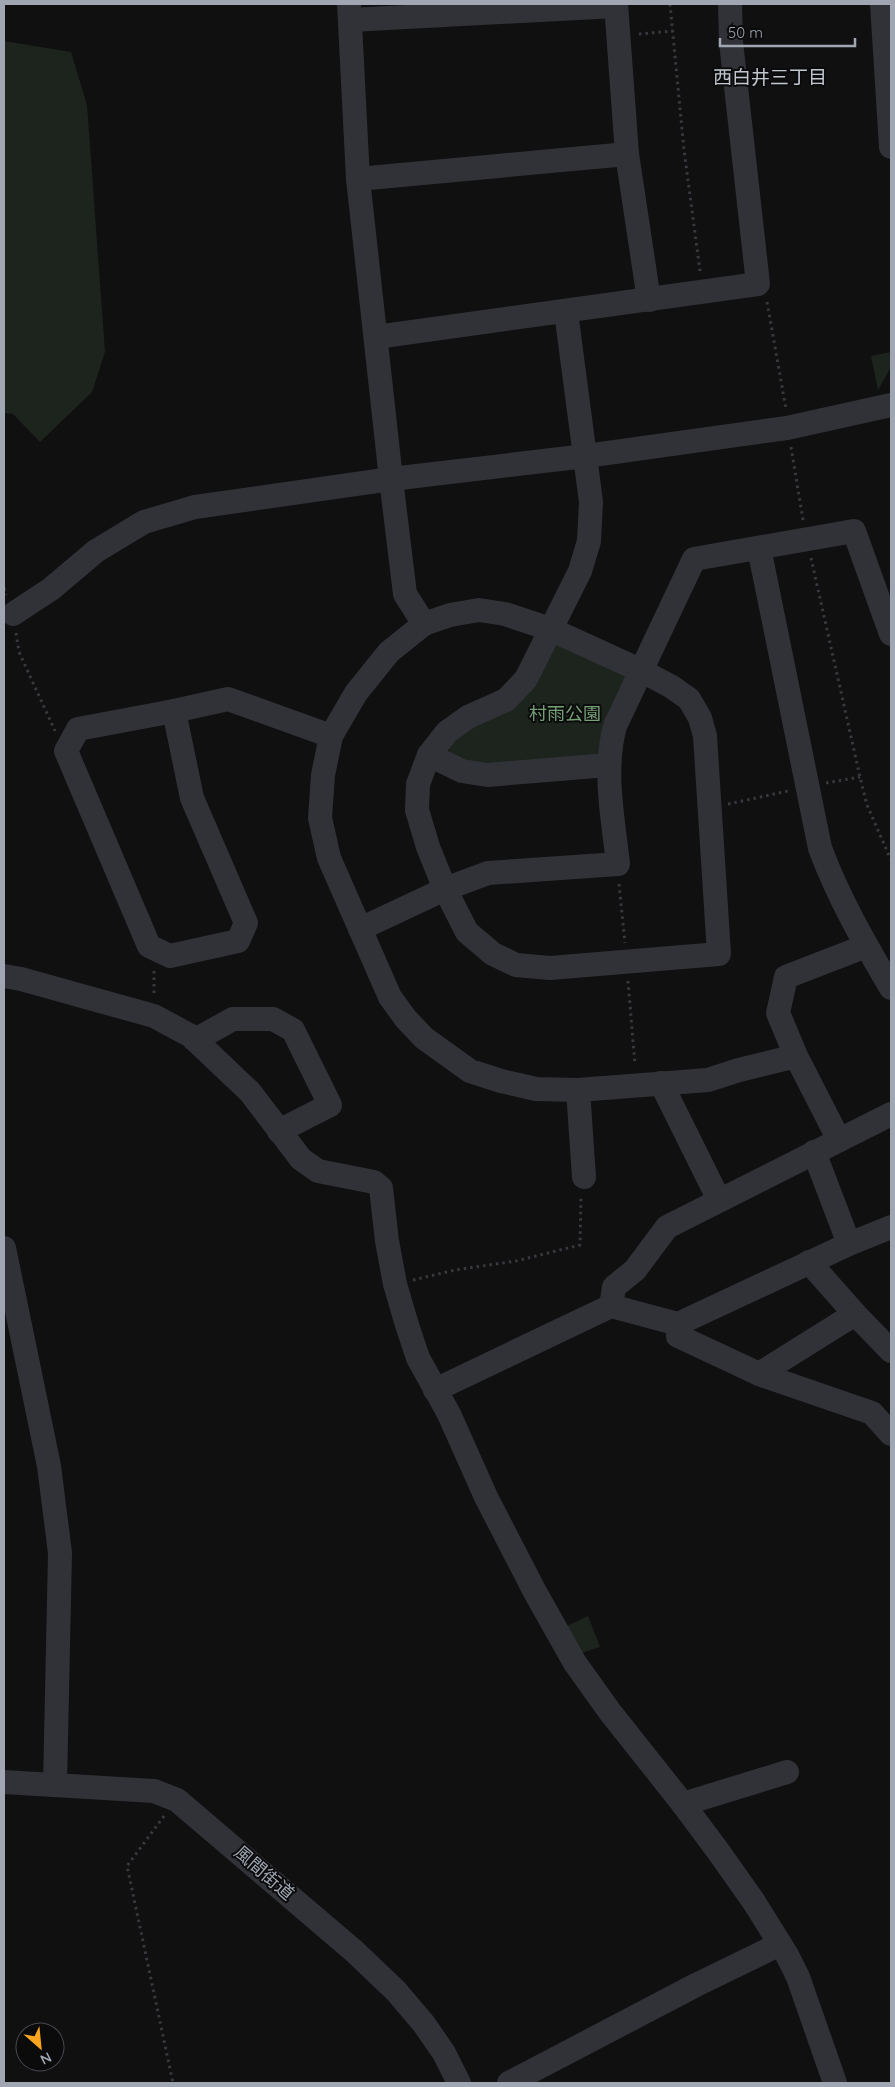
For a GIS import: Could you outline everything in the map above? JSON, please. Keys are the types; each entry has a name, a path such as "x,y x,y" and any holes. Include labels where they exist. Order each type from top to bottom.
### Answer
{"street":[{"path":"376,337 758,284 731,42 730,4"},
{"path":"882,4 891,147"},
{"path":"424,624 405,594 358,179 349,12 616,5 627,154 649,300"},
{"path":"358,179 627,154"},
{"path":"566,312 591,502 589,541 580,571 550,629 526,679 506,700 468,717 447,732 429,755 418,784 417,810 428,847 445,889 467,932 493,954 516,965 550,968 719,954 705,736 700,718 689,699 672,686 642,670 550,629 504,614 479,610 450,615 424,624 389,652 356,693 331,736 323,775 320,818 329,858 390,997 406,1019 424,1038 470,1071 501,1082 536,1089 578,1090 708,1080 796,1056"},
{"path":"13,614 51,589 96,551 144,522 195,507 391,479 586,456 787,428 891,405"},
{"path":"360,929 445,889 488,873 618,864 608,765 611,744 616,726 694,559 854,531 891,634"},
{"path":"759,548 820,848 833,883 866,946 891,988"},
{"path":"174,710 192,798 246,923 238,941 170,956 150,946 66,751 78,729 228,698 331,736"},
{"path":"429,755 462,770 487,775 608,765"},
{"path":"839,1140 796,1056 778,1012 786,977 866,946"},
{"path":"4,976 154,1016 169,1022 195,1040 250,1092 301,1159 318,1171 374,1182 381,1188 387,1241 395,1284 418,1358 454,1423 486,1497 575,1663 610,1712 683,1804 754,1902 780,1944 798,1977 835,2083"},
{"path":"195,1040 233,1019 273,1019 293,1030 330,1105 279,1131"},
{"path":"661,1083 719,1200"},
{"path":"578,1090 584,1177"},
{"path":"611,1306 614,1286 635,1270 667,1226 891,1114"},
{"path":"814,1152 849,1244"},
{"path":"435,1390 611,1306 678,1324 849,1244 891,1227"},
{"path":"4,1248 49,1466 60,1553 55,1785"},
{"path":"810,1262 854,1314 891,1350"},
{"path":"760,1374 854,1314"},
{"path":"678,1324 678,1336 760,1374 872,1413 891,1434"},
{"path":"683,1804 787,1772"},
{"name":"風間街道","path":"4,1782 154,1791 177,1800 347,1945 396,1991 424,2024 444,2053 459,2083"},
{"path":"519,2081 696,1985 780,1944"}],"path":[{"path":"670,4 684,150 702,292"},
{"path":"618,35 673,32"},
{"path":"758,284 765,289 787,415"},
{"path":"791,444 807,538 860,776 867,805 891,860"},
{"path":"4,588 13,614 19,652 51,724 66,751"},
{"path":"710,807 860,776"},
{"path":"150,946 154,973 154,1016"},
{"path":"395,1284 455,1270 516,1261 580,1245 582,1179 584,1177"},
{"path":"173,2083 127,1866 177,1800"}],"green space":[{"path":"4,41 71,52 87,105 105,352 92,392 40,442 13,414 4,413"},
{"path":"891,352 891,367 878,390 871,356"},
{"name":"村雨公園","path":"562,643 621,667 628,682 604,748 593,758 492,767 470,763 450,755 446,738 549,648"},
{"path":"588,1616 600,1647 581,1653 567,1626"}],"district":[{"name":"西白井三丁目","path":"770,77"}]}
